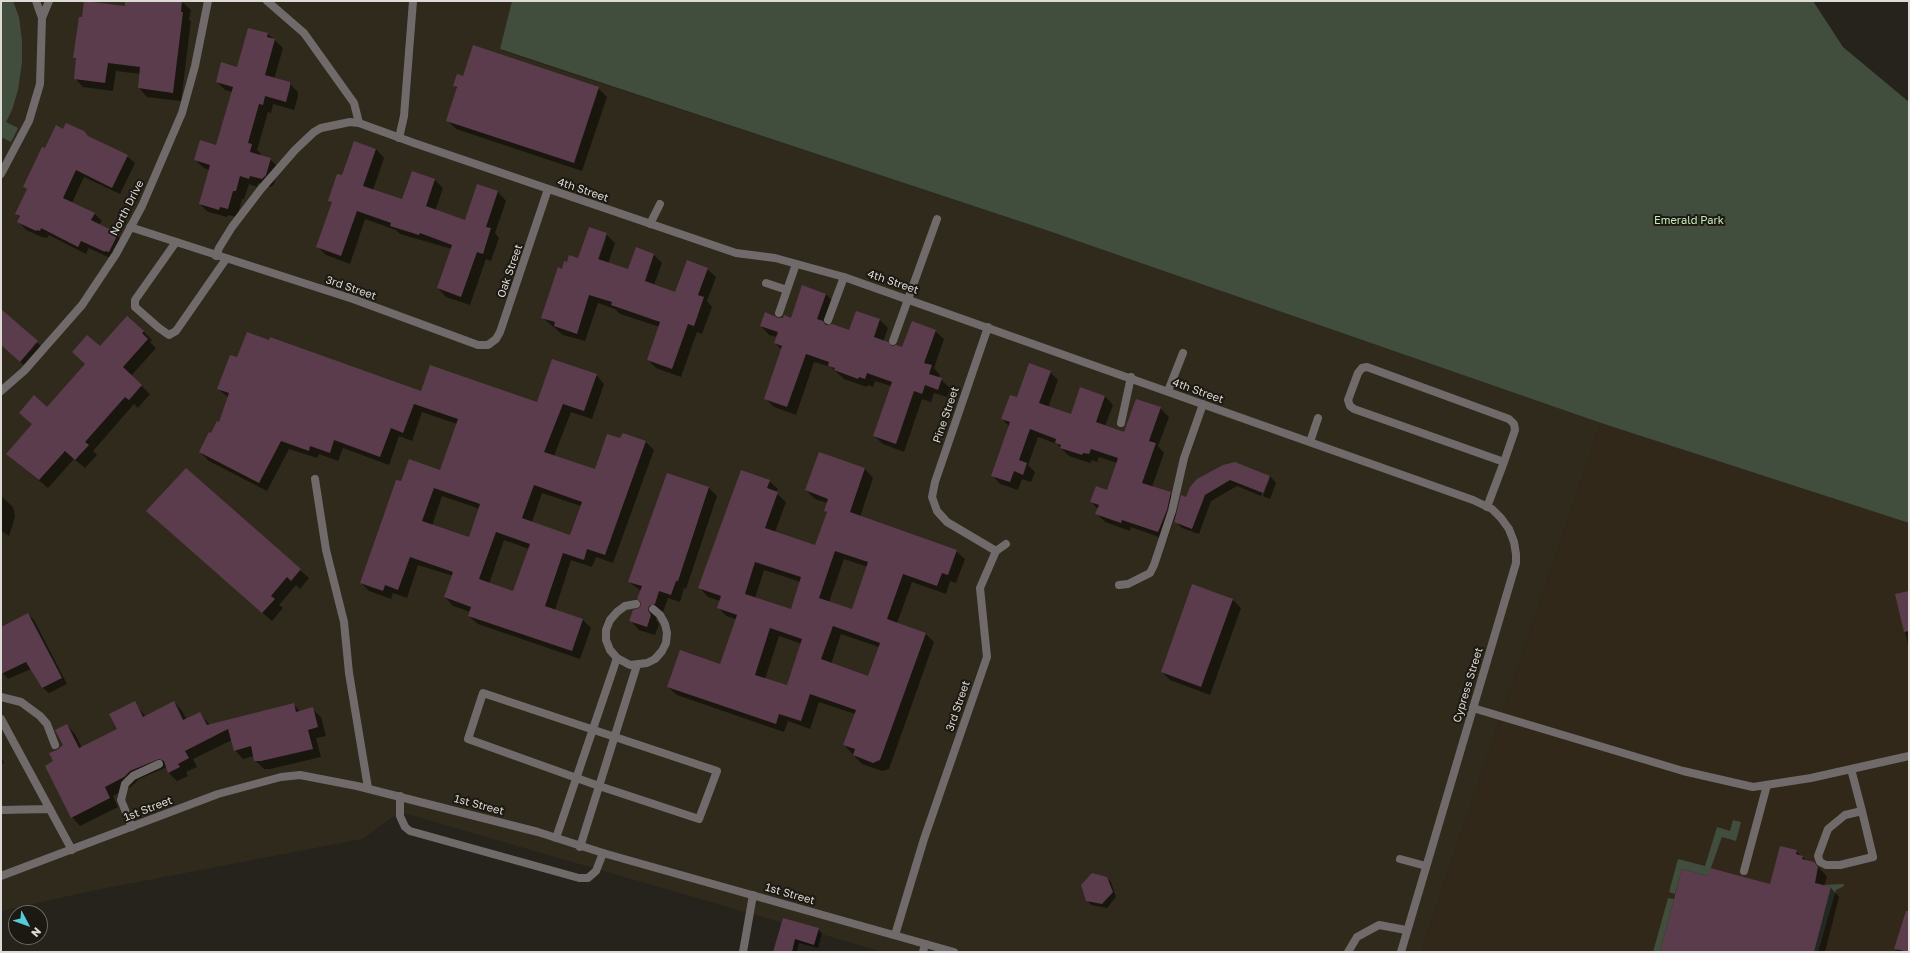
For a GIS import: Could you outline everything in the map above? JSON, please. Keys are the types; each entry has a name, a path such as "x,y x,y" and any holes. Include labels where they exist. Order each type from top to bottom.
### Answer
{"street":[{"path":"36,1 42,18"},
{"path":"1,174 29,121 40,84 42,18 49,1"},
{"name":"North Drive","path":"1,391 24,371 82,305 116,254 159,170 182,113 195,66 208,1"},
{"path":"216,256 219,248 232,227 261,189 295,150 314,132 321,128 350,122 359,123 354,103 304,33 267,1"},
{"path":"399,138 404,116 413,1"},
{"name":"4th Street","path":"359,123 736,253 775,258 844,277 1415,479"},
{"name":"Oak Street","path":"478,345 488,345 500,332 548,189"},
{"path":"650,224 660,204"},
{"path":"893,341 937,219"},
{"name":"3rd Street","path":"130,227 353,299 478,345"},
{"path":"176,242 136,300 135,307 159,328 169,334 176,331 226,259"},
{"path":"779,313 796,264"},
{"path":"828,320 844,277"},
{"path":"766,283 787,290"},
{"name":"Pine Street","path":"988,327 935,482 932,497 937,511 947,522 996,551"},
{"path":"1168,391 1183,353"},
{"path":"1487,507 1504,462 1515,430 1514,424 1509,419 1368,367 1362,368 1358,373 1348,400 1350,406 1354,409 1504,462"},
{"path":"1121,423 1131,378"},
{"path":"1120,585 1128,584 1150,573 1154,565 1172,511 1184,458 1203,404"},
{"path":"1310,442 1318,418"},
{"name":"Cypress Street","path":"1401,952 1406,930 1509,589 1516,554 1514,542 1509,529 1501,518 1487,507 1473,500 1415,479"},
{"path":"314,480 326,550 344,622 349,673 368,788"},
{"path":"996,551 1006,544"},
{"name":"3rd Street","path":"895,935 924,839 986,657 980,588 996,551"},
{"path":"636,604 625,606 616,612 608,625 606,640 610,650 623,662 637,665 647,663 656,659 662,652 666,643 667,633 665,624 660,615 653,609"},
{"path":"556,838 617,658"},
{"path":"580,846 637,665"},
{"path":"483,693 615,736 717,771 699,819 599,786 468,739 483,693"},
{"path":"1,697 21,702 40,716 47,724 55,745"},
{"path":"1473,708 1683,771 1753,787 1851,769 1909,756"},
{"path":"1,718 72,850"},
{"path":"132,827 121,800 125,784 132,776 159,764"},
{"path":"1851,769 1862,811 1873,857 1840,865 1826,865 1820,862 1818,856 1828,829 1845,815 1862,811"},
{"name":"1st Street","path":"1,876 218,794 281,778 300,775 368,788 556,838 603,853 895,935 924,948 954,952"},
{"path":"1744,871 1767,785"},
{"path":"400,796 400,816 406,827 410,831 418,834 579,878 588,878 596,871 603,853"},
{"path":"1,810 50,809"},
{"path":"1400,859 1426,866"},
{"path":"743,952 754,895"},
{"path":"1348,952 1357,937 1379,925 1406,930"}],"shaded area":[{"path":"1,1 512,1 500,50 1046,230 1601,423 1421,952 883,952 400,812 362,839 91,891 28,905 8,905 8,909 1,911"},
{"path":"1601,423 1909,523 1909,952 1421,952"}],"green space":[{"path":"1,1 13,1 19,17 22,40 22,63 18,90 12,110 6,122 18,128 11,142 1,137"},
{"name":"Emerald Park","path":"512,1 1813,1 1843,47 1909,102 1909,523 1601,423 1046,230 500,49"},
{"path":"1733,820 1741,822 1736,841 1722,837 1708,876 1682,869 1675,894 1669,892 1678,859 1705,866 1717,827 1730,831"},
{"path":"1844,884 1844,886 1836,890 1818,952 1814,952 1831,887 1822,885"},
{"path":"1668,898 1674,899 1660,952 1653,952"}],"building":[{"path":"84,1 125,6 125,1 182,1 181,12 183,12 173,93 138,88 140,67 108,63 105,83 74,79 76,58 73,58 79,17 82,17"},
{"path":"248,28 268,33 267,37 275,39 265,75 290,82 290,87 286,102 265,96 263,105 259,104 248,143 252,144 250,152 271,158 266,175 262,179 250,176 249,179 240,176 236,191 233,191 228,209 220,207 219,210 199,204 210,165 194,160 200,140 216,145 233,87 216,82 221,62 237,67"},
{"path":"473,45 599,87 574,163 446,121 457,87 453,86 457,74 463,76"},
{"path":"66,123 84,131 88,136 128,155 112,188 76,170 63,198 95,213 91,220 118,234 109,252 105,252 81,241 78,247 41,228 40,231 36,231 17,222 20,216 15,214 27,189 23,187 42,147 45,148 56,125 63,129"},
{"path":"354,141 376,149 363,186 402,199 412,171 435,179 426,206 465,220 477,184 498,191 486,227 491,228 483,254 477,252 461,297 437,288 452,245 420,233 419,235 390,226 391,223 357,211 341,256 316,247 332,202 328,201 337,174 342,175"},
{"path":"589,227 607,233 598,259 628,269 636,247 654,254 645,281 675,292 687,260 708,268 698,295 704,297 694,326 688,324 672,369 647,360 660,322 611,305 612,302 589,295 577,334 554,326 555,322 541,318 558,267 562,269 564,261 567,262 569,255 578,258"},
{"path":"802,285 826,294 817,319 823,321 826,325 832,324 849,330 856,311 880,319 874,337 888,342 892,346 896,345 902,347 912,321 936,330 924,363 932,365 929,374 942,378 938,390 925,385 922,394 914,391 896,444 873,436 892,382 867,373 865,379 859,377 858,379 834,370 835,368 828,366 829,362 806,354 787,407 764,399 782,346 774,343 778,332 760,326 765,312 778,318 783,318 784,315 791,318"},
{"path":"1,309 38,341 20,362 1,345"},
{"path":"127,316 144,331 142,333 148,339 123,367 142,385 129,400 125,397 85,442 89,445 75,460 65,451 39,480 6,454 32,424 19,413 34,395 47,407 85,364 72,352 87,335 100,346"},
{"path":"247,332 269,340 270,337 421,391 430,365 537,402 552,359 597,374 584,411 563,404 544,452 595,469 607,434 620,438 623,433 646,441 605,555 587,549 584,560 563,553 545,606 583,619 572,651 468,616 471,607 444,597 453,572 410,557 398,590 385,585 383,591 360,583 396,480 401,481 409,459 440,470 458,419 414,404 403,433 391,428 380,457 334,440 330,453 310,446 309,451 281,441 259,483 199,452 209,432 211,433 217,421 219,422 229,393 217,389 230,355 237,357","holes":["534,485 582,502 570,535 522,518","434,488 480,504 469,537 422,521","496,532 530,544 513,591 479,579"]},
{"path":"1029,363 1051,371 1039,403 1071,414 1080,387 1105,396 1096,422 1124,432 1136,399 1161,407 1149,441 1156,443 1142,483 1171,492 1167,510 1158,532 1122,520 1121,523 1095,514 1099,505 1090,502 1096,486 1107,490 1118,458 1091,449 1089,454 1083,453 1082,455 1060,448 1061,445 1055,443 1056,439 1030,429 1019,460 1027,463 1023,475 1014,471 1010,482 991,476 1010,422 1001,419 1010,395 1017,397"},
{"path":"819,452 865,468 850,512 957,550 948,575 942,573 937,586 903,574 887,619 926,633 880,760 873,763 853,755 855,749 843,745 856,710 810,694 801,721 779,714 776,724 667,687 680,650 720,664 737,615 717,608 721,596 698,588 741,470 770,480 767,488 778,492 765,528 815,545 827,512 824,511 828,499 805,490","holes":["835,551 868,562 852,609 819,598","755,562 801,577 791,609 745,594","833,626 880,643 868,676 821,659","770,628 802,639 787,685 755,675"]},
{"path":"1235,462 1270,476 1263,493 1230,480 1205,495 1192,529 1174,522 1181,495 1186,497 1190,487 1197,479 1223,465"},
{"path":"186,468 301,569 291,581 287,577 271,596 275,599 262,613 146,511"},
{"path":"667,473 709,487 678,581 676,581 671,595 659,591 655,604 649,606 648,610 651,615 647,627 629,621 633,610 639,608 641,605 640,601 637,599 642,586 628,582"},
{"path":"1192,584 1233,599 1201,687 1161,672"},
{"path":"1909,591 1909,631 1904,632 1895,594"},
{"path":"28,613 62,678 42,688 26,662 1,674 1,627"},
{"path":"135,701 143,717 174,701 183,720 200,712 207,725 294,703 296,712 313,707 318,727 308,730 313,749 261,761 254,761 251,746 234,751 228,729 185,751 189,758 178,764 180,767 168,773 164,761 159,759 130,771 124,777 105,787 110,798 71,818 45,766 53,761 49,753 57,750 63,745 55,730 67,724 79,748 117,729 109,714"},
{"path":"1780,846 1797,850 1796,854 1803,856 1802,859 1814,862 1818,867 1815,883 1831,887 1814,952 1660,952 1682,869 1708,876 1710,868 1770,884"},
{"path":"1092,873 1107,877 1113,892 1102,904 1086,901 1081,885"},
{"path":"1906,911 1909,911 1909,952 1894,949"},
{"path":"783,918 819,928 814,945 795,939 792,952 773,952"}]}
